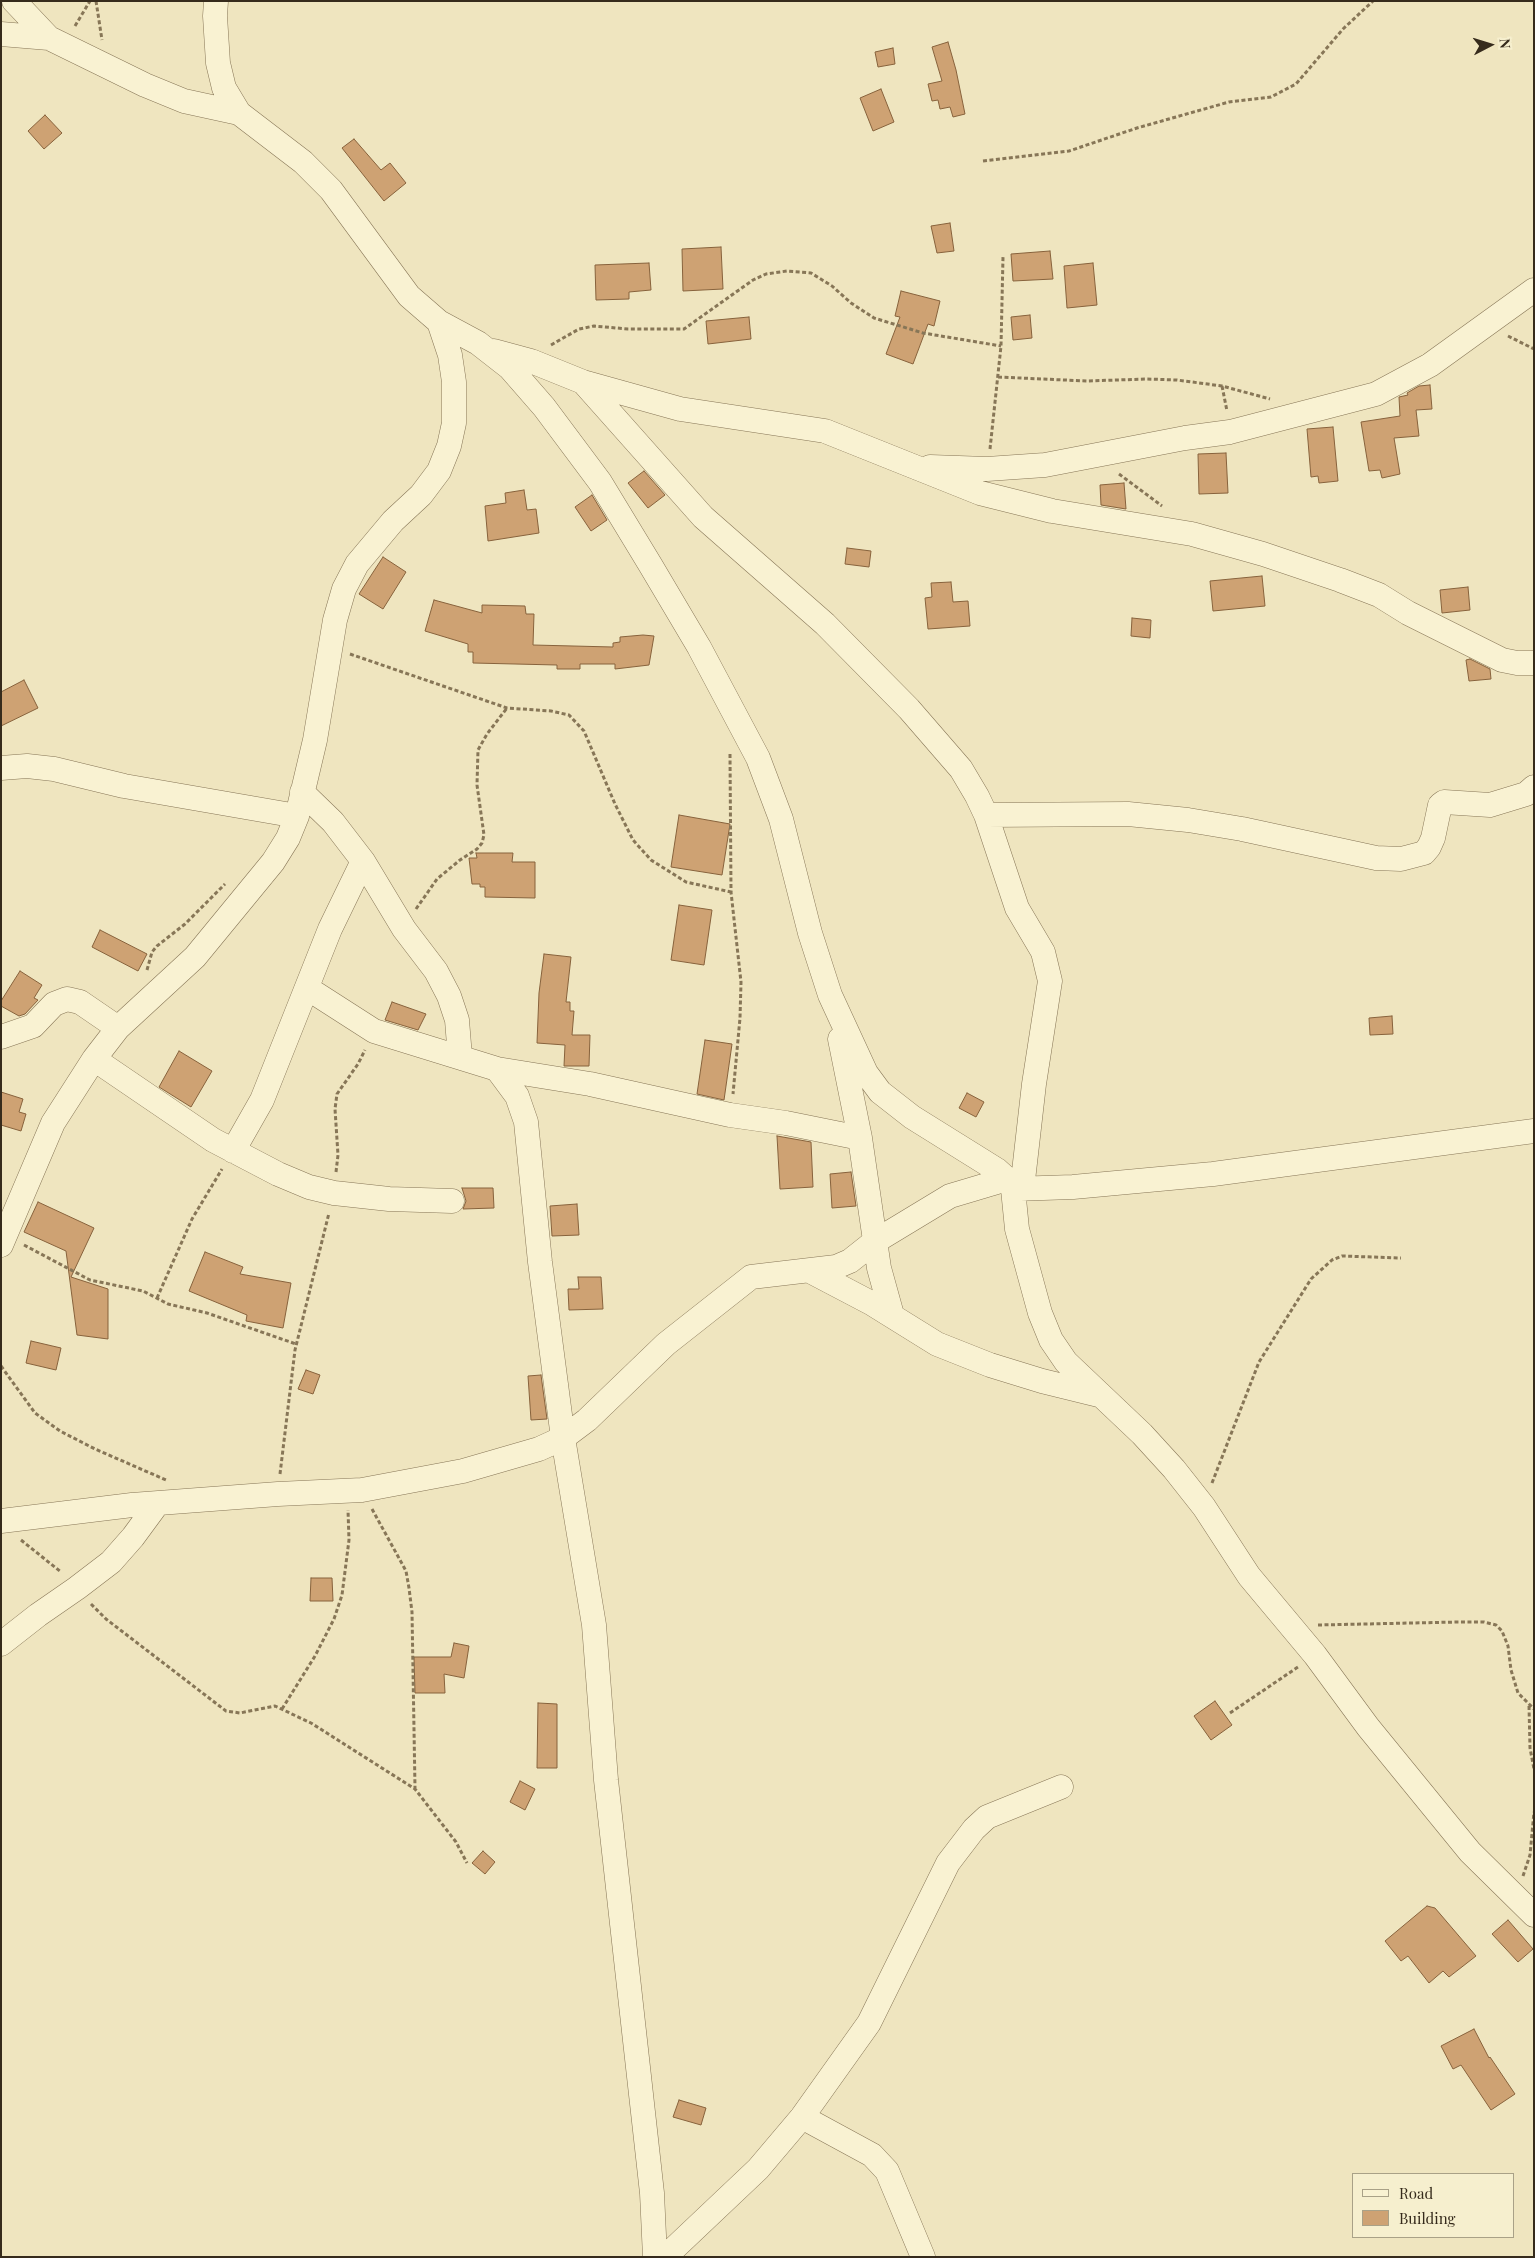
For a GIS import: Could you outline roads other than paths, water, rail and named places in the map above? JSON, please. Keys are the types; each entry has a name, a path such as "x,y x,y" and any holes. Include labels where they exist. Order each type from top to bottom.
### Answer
{"street":[{"path":"14,1 57,40 108,67 184,101 239,113"},
{"path":"216,1 218,63 224,88 239,113 303,162 330,190 409,296 439,322 488,350 510,368 544,407 600,482 699,647 758,758 781,819 810,933 830,995 860,1138 880,1276 892,1315"},
{"path":"1,34 57,40"},
{"path":"913,467 987,469 1045,465 1160,442 1230,432 1376,394 1430,365 1534,290"},
{"path":"4,1240 53,1123 94,1059 118,1028 177,976 218,930 273,862 288,838 297,816 315,740 335,620 344,590 357,564 393,521 420,495 439,471 449,446 454,423 454,382 450,355 439,322"},
{"path":"488,350 531,361 583,382 680,409 825,431 980,493 1052,511 1192,534 1263,554 1379,595 1408,613 1502,660 1517,663 1534,663"},
{"path":"583,382 703,517 825,624 909,709 961,769 986,815 1017,908 1044,952 1050,981 1034,1084 1014,1186 1017,1230 1040,1313 1051,1340 1066,1362 1142,1434 1174,1469 1204,1507 1249,1576 1316,1655 1368,1727 1470,1852 1534,1915"},
{"path":"1,768 27,766 54,769 124,786 297,816"},
{"path":"986,815 1128,814 1188,820 1242,829 1368,857 1401,859 1424,853 1429,847 1433,838 1440,805 1444,802 1490,805 1526,794 1534,786"},
{"path":"302,792 333,822 364,861 404,929 436,971 449,996 457,1020 460,1057"},
{"path":"233,1151 262,1100 330,929 364,861"},
{"path":"307,988 374,1031 430,1050 497,1069 590,1084 730,1115 786,1123 860,1138"},
{"path":"830,995 866,1073 880,1092 912,1117 997,1170 1014,1186"},
{"path":"1,1037 33,1026 54,1004 67,999 80,1002 118,1028"},
{"path":"94,1059 213,1140 309,1187 334,1193 389,1199 452,1201"},
{"path":"497,1069 516,1096 526,1122 540,1262 564,1438 594,1625 606,1780 650,2173 655,2257"},
{"path":"8,1529 75,1511 278,1494 354,1491 462,1471 539,1449 564,1438 587,1420 666,1344 745,1281 757,1276 836,1267 850,1261 874,1242 950,1196 1014,1186 1213,1174 1534,1131"},
{"path":"810,1271 892,1315 937,1344 990,1365 1042,1381 1100,1395"},
{"path":"1,1644 38,1614 111,1562 134,1537 158,1503"},
{"path":"666,2257 758,2169 802,2117 869,2023 948,1863 974,1829 987,1817 1061,1787"},
{"path":"802,2117 872,2155 887,2171 923,2257"}]}
